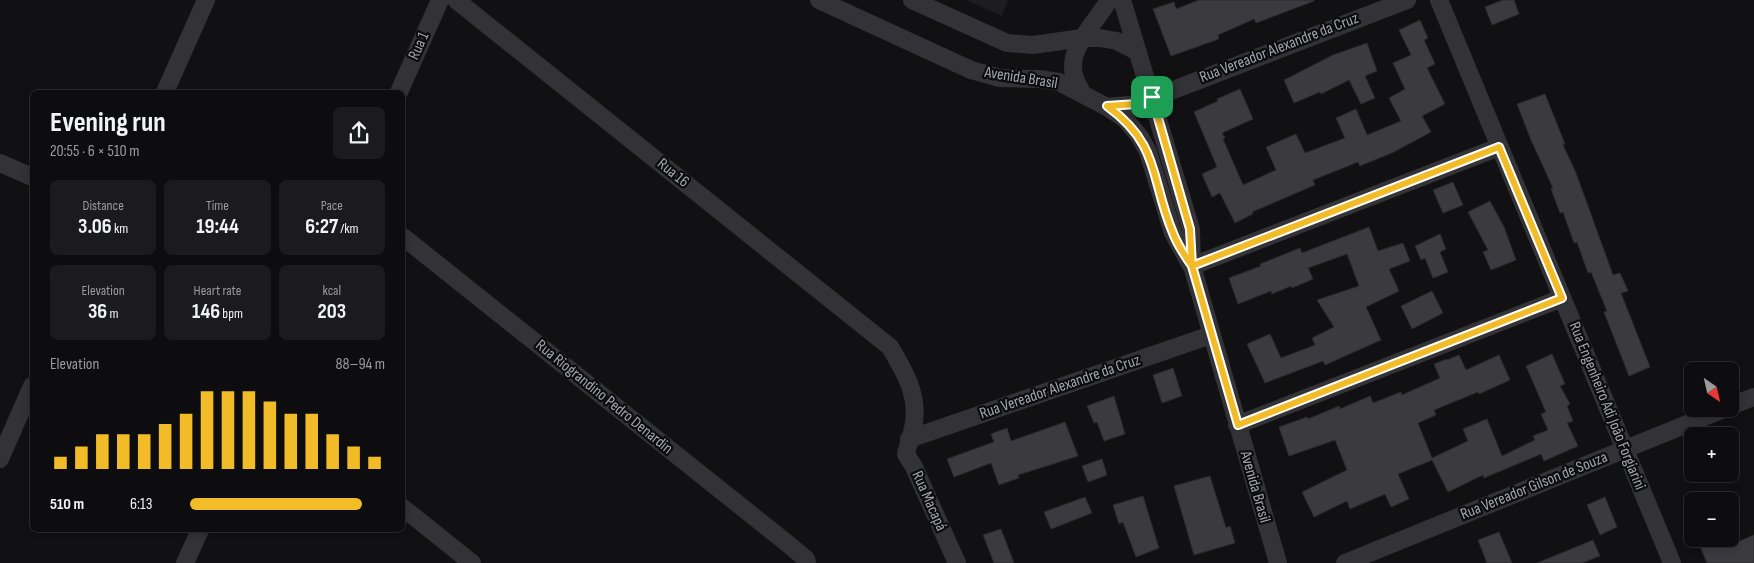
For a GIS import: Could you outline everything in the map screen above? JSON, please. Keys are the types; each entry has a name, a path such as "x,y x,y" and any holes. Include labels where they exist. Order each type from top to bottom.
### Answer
{"street":[{"path":"165,90 206,0"},
{"name":"Rua 1","path":"399,90 440,0"},
{"name":"Rua 16","path":"456,0 890,347"},
{"name":"Avenida Brasil","path":"819,0 971,70 1000,78 1039,79 1059,82 1107,106 1125,119 1140,136 1148,152 1173,233 1192,266"},
{"name":"Avenida Brasil","path":"912,0 1007,43 1033,45 1082,38 1117,40 1138,52"},
{"path":"1082,93 1074,76 1073,64 1082,38 1109,0"},
{"name":"Avenida Brasil","path":"1122,0 1190,229 1192,266 1278,563"},
{"name":"Rua Vereador Alexandre da Cruz","path":"1152,97 1407,0"},
{"name":"Rua Engenheiro Adi João Forgiarini","path":"1439,0 1672,563"},
{"path":"1107,106 1137,104 1152,97"},
{"path":"1192,266 1499,147"},
{"path":"0,163 30,177"},
{"name":"Rua Riograndino Pedro Denardin","path":"405,238 806,561"},
{"path":"1238,425 1562,298"},
{"name":"Rua Vereador Alexandre da Cruz","path":"909,439 1211,335"},
{"name":"Rua Macapá","path":"890,347 904,370 914,394 914,426 906,454 914,467 956,563"},
{"path":"0,459 30,391"},
{"path":"1739,403 1754,397"},
{"name":"Rua Vereador Gilson de Souza","path":"1345,563 1702,418"},
{"path":"405,509 472,563"},
{"path":"185,563 199,532"}],"shaded area":[{"path":"966,0 1008,0 1002,16"}],"building":[{"path":"1199,0 1314,1 1256,23 1254,19 1218,35 1219,39 1171,56 1153,9 1174,2 1176,9"},
{"path":"1503,0 1514,0 1519,14 1492,25 1485,7"},
{"path":"1420,20 1428,38 1424,40 1435,64 1427,68 1445,104 1422,116 1431,132 1394,152 1360,166 1358,162 1313,180 1315,185 1252,212 1253,214 1235,223 1220,193 1212,197 1202,174 1217,167 1194,112 1240,89 1253,119 1222,133 1243,185 1276,170 1266,147 1296,134 1305,153 1345,138 1336,118 1356,109 1367,135 1401,121 1389,98 1405,89 1393,63 1411,55 1399,30"},
{"path":"1367,43 1377,71 1365,76 1375,98 1361,104 1349,80 1321,94 1320,92 1294,103 1284,80 1333,55"},
{"path":"1545,94 1613,275 1620,273 1628,291 1621,293 1650,367 1629,376 1604,312 1607,311 1591,272 1588,273 1577,242 1574,243 1563,212 1560,213 1551,189 1553,188 1517,104"},
{"path":"1453,182 1463,205 1443,213 1433,190"},
{"path":"1490,201 1504,227 1516,260 1491,270 1483,252 1488,250 1468,212"},
{"path":"1369,227 1378,251 1403,243 1410,261 1389,269 1399,291 1366,307 1381,340 1325,365 1323,361 1265,383 1247,344 1270,334 1281,358 1315,345 1312,338 1334,327 1317,300 1359,286 1347,254 1308,268 1313,279 1272,294 1271,291 1238,304 1229,278 1300,248 1302,253"},
{"path":"1440,234 1446,249 1440,252 1448,272 1433,278 1425,258 1421,260 1415,246"},
{"path":"1432,291 1443,313 1412,329 1401,306"},
{"path":"1552,354 1565,384 1560,386 1570,404 1567,406 1573,421 1567,423 1578,446 1544,461 1541,454 1484,478 1483,475 1448,492 1432,460 1398,474 1409,499 1391,507 1385,494 1350,509 1347,501 1314,517 1302,492 1347,470 1335,440 1289,456 1279,427 1307,417 1308,419 1339,406 1340,409 1370,396 1373,403 1401,392 1402,395 1440,378 1434,364 1459,355 1466,370 1499,355 1510,380 1479,394 1478,392 1434,410 1436,415 1418,423 1432,458 1468,441 1463,429 1487,419 1502,456 1535,440 1533,436 1548,430 1541,414 1546,412 1526,366"},
{"path":"1173,368 1182,396 1162,403 1153,375"},
{"path":"1114,396 1125,434 1104,441 1097,422 1094,423 1087,406"},
{"path":"1065,422 1078,456 1018,475 1019,478 999,485 991,463 954,477 947,459 994,442 991,434 1007,428 1011,441"},
{"path":"1102,459 1107,475 1088,482 1082,466"},
{"path":"1210,476 1226,528 1230,526 1235,543 1194,555 1174,486"},
{"path":"1143,496 1159,548 1136,557 1123,522 1119,524 1113,505"},
{"path":"1085,497 1092,513 1051,529 1044,512"},
{"path":"1605,497 1617,527 1600,535 1587,505"},
{"path":"1001,529 1014,563 994,563 983,535"},
{"path":"1499,532 1512,563 1487,563 1478,540"},
{"path":"1754,535 1754,563 1707,563 1700,547 1739,547 1739,541"},
{"path":"1593,540 1600,556 1582,563 1537,563"}],"route":[{"path":"1152,97 1137,104 1107,106 1125,119 1140,136 1148,152 1173,233 1192,266 1499,147 1562,298 1238,425 1192,266 1190,229 1152,97"}]}
